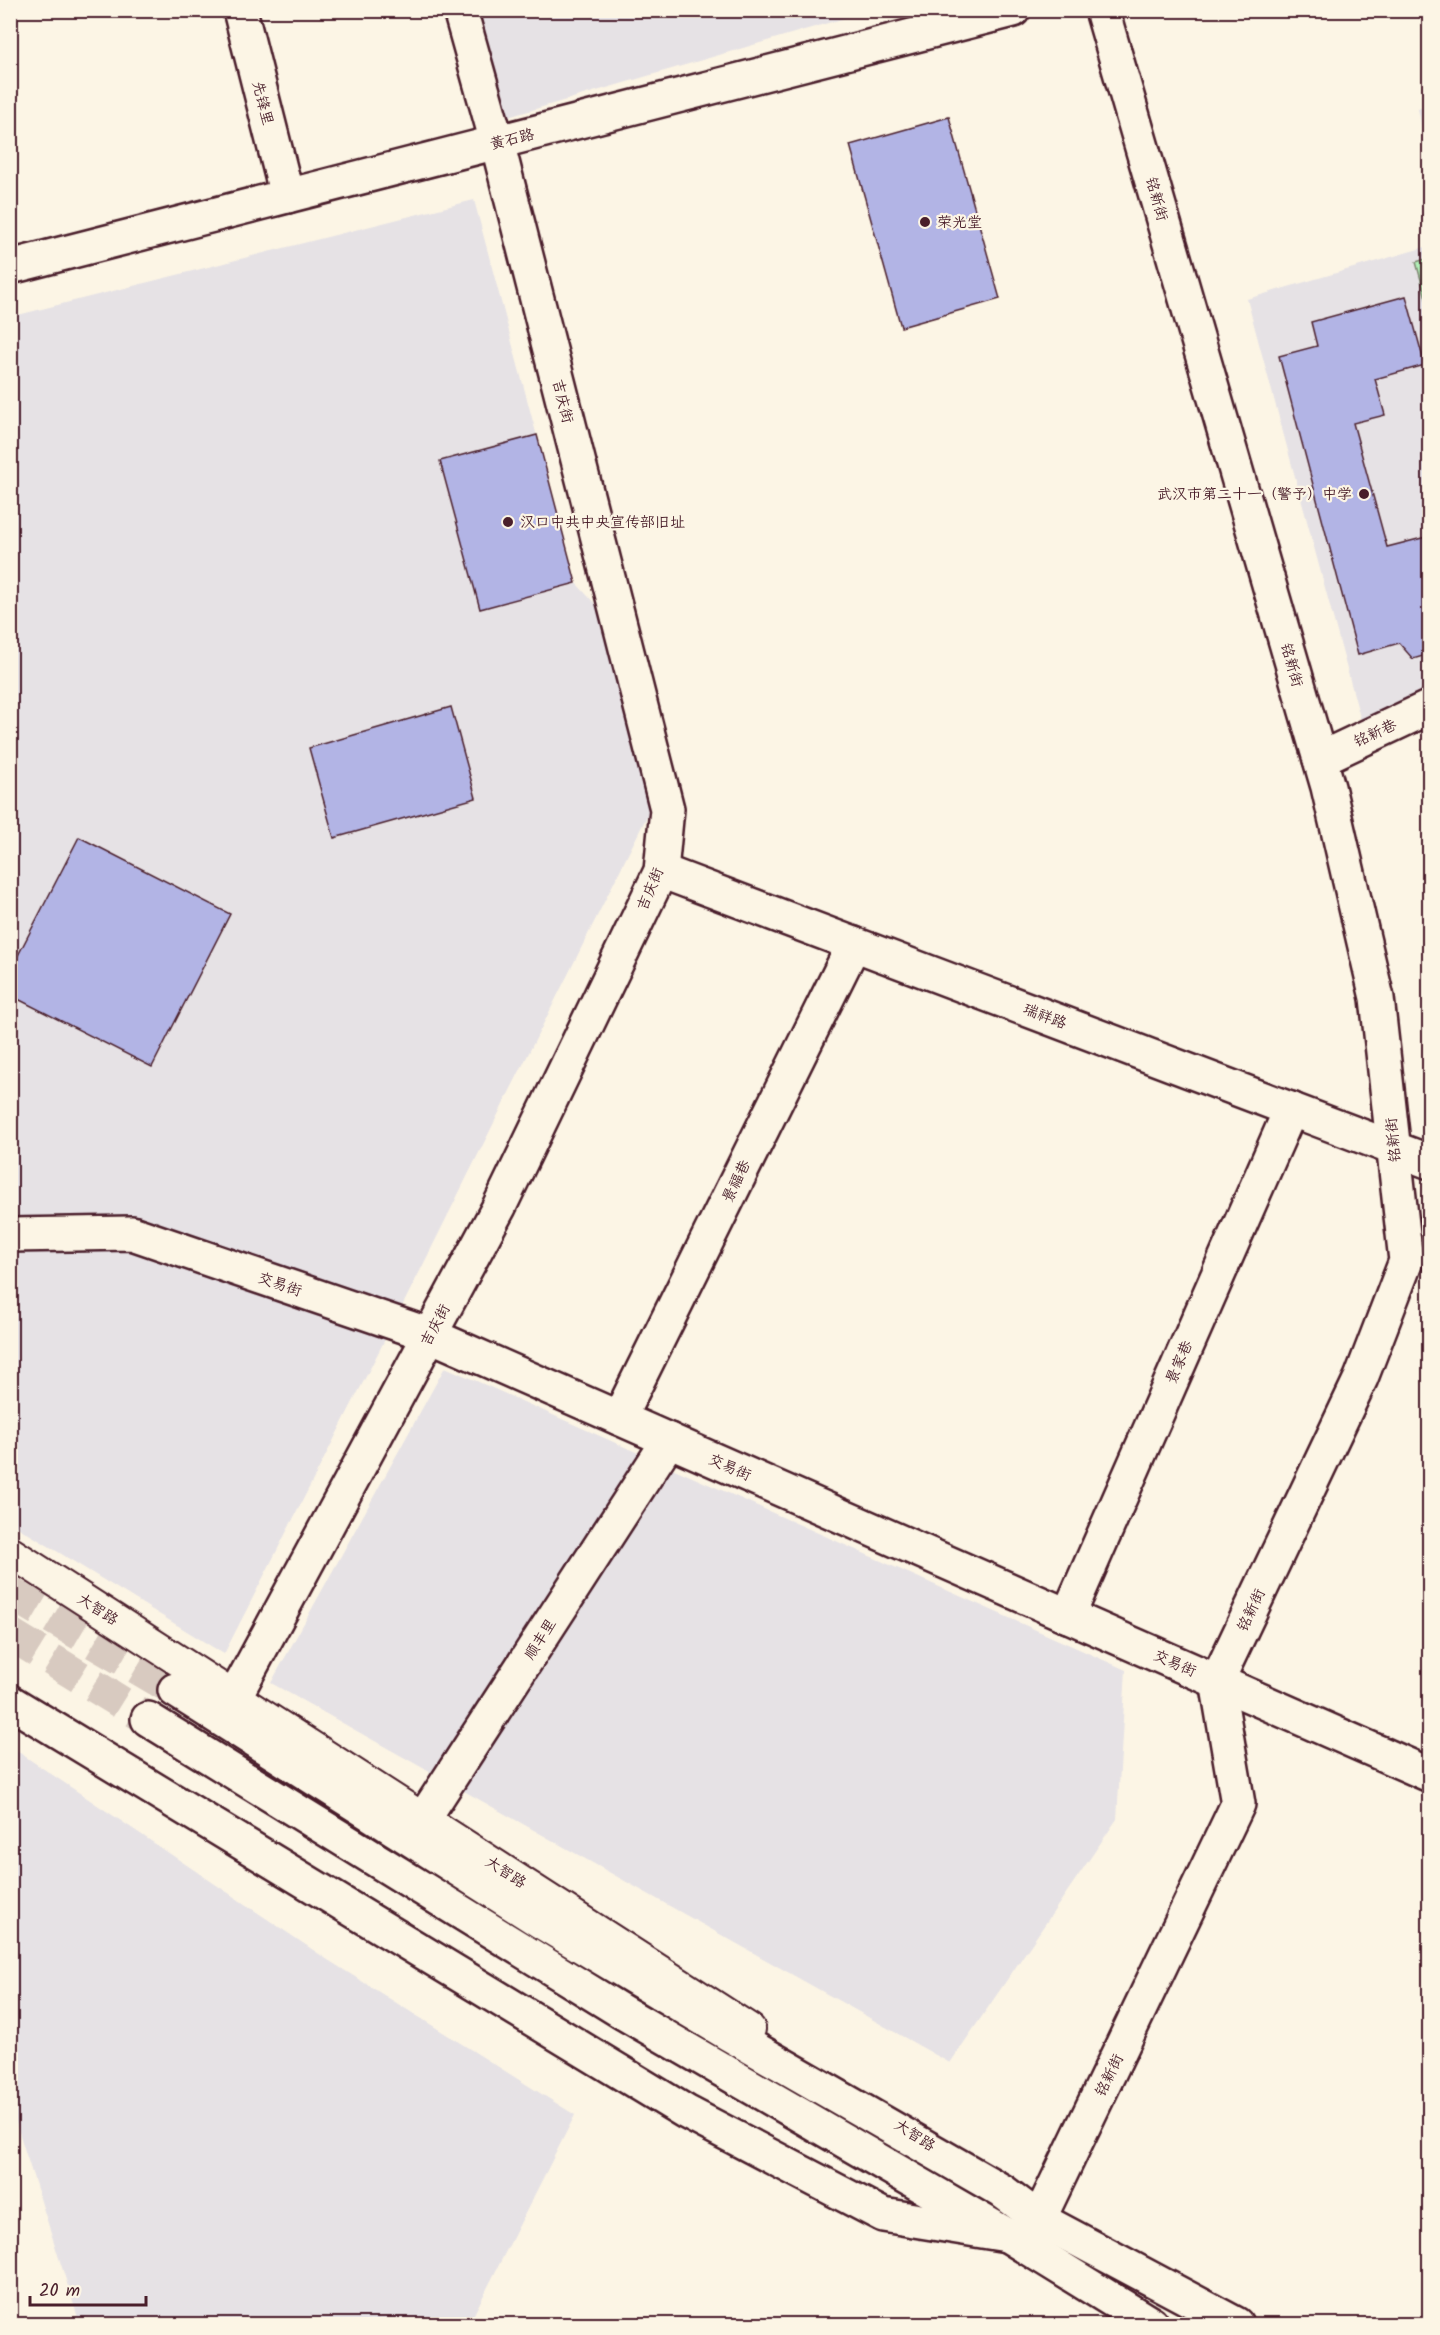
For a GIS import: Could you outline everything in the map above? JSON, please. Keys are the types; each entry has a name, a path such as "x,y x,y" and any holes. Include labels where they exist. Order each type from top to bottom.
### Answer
{"street":[{"name":"先锋里","path":"240,10 287,196"},
{"name":"吉庆街","path":"235,1696 499,1207 661,871 667,808 497,142 460,10"},
{"name":"黄石路","path":"10,267 1013,10"},
{"name":"铭新街","path":"1039,2219 1238,1804 1217,1681 1360,1378 1406,1261 1377,998 1320,759 1102,10"},
{"name":"铭新巷","path":"1320,759 1430,707"},
{"name":"瑞祥路","path":"661,871 1430,1161"},
{"name":"景福巷","path":"619,1418 854,944"},
{"name":"景家巷","path":"1068,1616 1291,1109"},
{"name":"交易街","path":"10,1235 132,1233 430,1335 1430,1774"},
{"name":"顺丰里","path":"417,1828 669,1440"},
{"name":"大智路","path":"10,1552 235,1696 550,1927 729,2034 1002,2191 1039,2219 1236,2325"},
{"name":"大智路","path":"175,1690 417,1828"},
{"path":"10,1702 696,2117 883,2215 1007,2235"},
{"path":"148,1719 624,2013 1007,2235 1151,2325"}],"shaded area":[{"path":"479,10 869,10 869,11 508,117"},
{"path":"1430,105 1429,162 1418,109"},
{"path":"474,200 576,583 597,606 654,802 420,1271 224,1654 11,1523 10,317"},
{"name":"武汉市第二十一（警予）中学","path":"1429,246 1429,689 1361,721 1247,299"},
{"path":"445,1367 1126,1670 1117,1819 950,2063 271,1683"},
{"path":"11,1747 328,1960 575,2115 469,2324 80,2324 11,2107"}],"green space":[{"path":"1430,258 1429,309 1416,262"}],"building":[{"name":"荣光堂","path":"949,117 1000,299 901,327 850,145"},
{"path":"1406,296 1425,365 1375,379 1385,415 1353,423 1387,547 1430,536 1430,654 1413,659 1399,643 1358,655 1279,356 1317,346 1311,322"},
{"name":"汉口中共中央宣传部旧址","path":"537,435 576,583 480,609 440,461"},
{"path":"451,707 476,798 334,838 309,748"},
{"path":"79,837 230,914 152,1067 10,995 10,971"}],"tunnel":[{"path":"10,1593 175,1690"},
{"path":"10,1634 148,1719"}],"place":[{"name":"荣光堂","path":"925,222"},
{"name":"武汉市第二十一（警予）中学","path":"1364,494"},
{"name":"汉口中共中央宣传部旧址","path":"508,522"}]}
